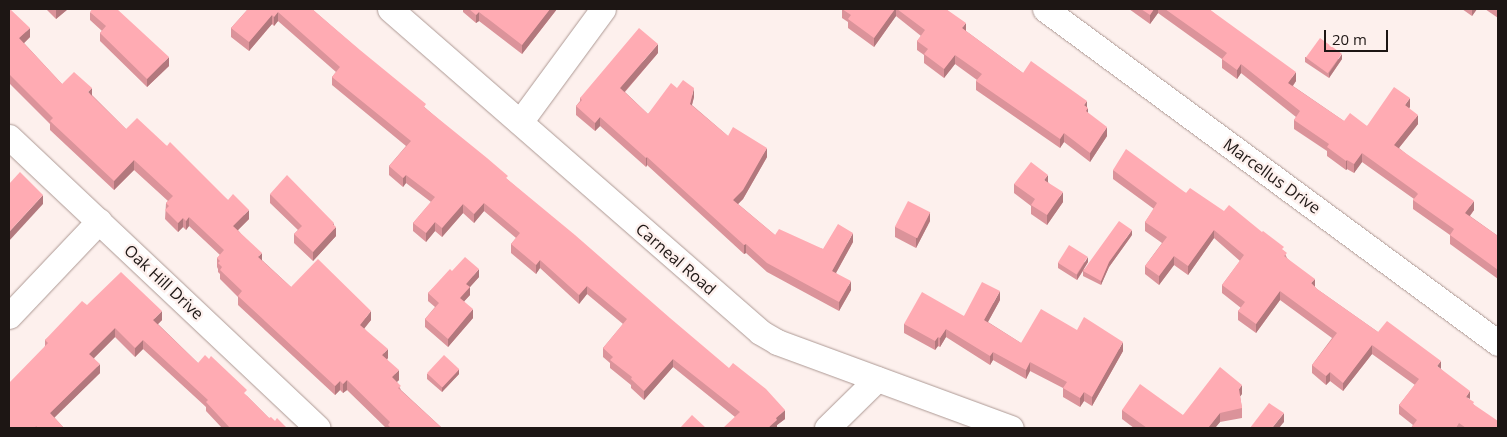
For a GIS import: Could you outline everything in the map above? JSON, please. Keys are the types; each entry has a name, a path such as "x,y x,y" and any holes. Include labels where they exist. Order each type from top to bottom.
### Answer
{"street":[{"name":"Carneal Road","path":"390,9 760,332 776,342 1011,428"},
{"path":"520,122 603,9"},
{"name":"Marcellus Drive","path":"1045,9 1498,343"},
{"name":"Oak Hill Drive","path":"9,138 318,428"},
{"path":"9,316 99,221"},
{"path":"827,428 877,380"}],"building":[{"path":"9,9 30,28 19,38 62,84 74,72 92,88 88,92 126,129 137,118 167,146 170,142 228,200 233,194 249,210 233,226 262,253 258,257 291,287 318,259 371,311 360,325 388,349 382,355 399,370 392,377 401,386 398,388 442,428 391,428 388,425 390,422 347,380 343,384 340,381 335,386 238,296 242,291 220,270 222,267 218,263 220,261 217,258 224,250 189,217 186,221 183,218 178,223 165,210 169,206 166,203 173,196 134,160 114,181 50,121 53,118 9,74"},
{"path":"92,9 117,9 169,57 147,79 100,33 106,26 90,12"},
{"path":"248,9 312,9 426,104 424,107 508,176 506,178 670,318 729,368 733,363 766,389 785,410 768,428 723,428 740,412 673,359 644,391 631,379 632,377 610,360 613,357 603,348 627,319 587,286 579,295 540,260 536,265 511,244 520,233 484,203 474,214 463,204 442,228 435,222 426,233 413,223 435,197 406,175 403,178 389,166 411,141 332,77 340,67 278,12 274,17 272,15 249,42 231,28"},
{"path":"469,9 550,9 522,45 479,12 476,15"},
{"path":"842,9 895,9 874,38 848,19 851,15"},
{"path":"897,9 946,9 966,23 962,28 1023,73 1031,61 1087,101 1084,105 1088,108 1086,111 1107,127 1090,153 1064,133 1060,139 976,81 982,74 955,55 944,69 924,54 928,49 917,41 925,30"},
{"path":"1141,9 1154,9 1150,15"},
{"path":"1165,9 1209,9 1296,72 1288,83 1344,121 1350,113 1367,126 1394,87 1410,98 1405,105 1418,115 1394,145 1474,201 1465,213 1498,236 1498,270 1450,235 1454,229 1413,200 1418,194 1416,192 1362,153 1354,164 1346,161 1327,147 1329,144 1294,120 1300,111 1241,64 1237,70 1222,59 1227,53"},
{"path":"639,28 658,44 620,88 648,114 671,83 677,88 683,80 694,88 690,104 728,136 733,127 767,148 743,190 733,200 775,235 779,229 823,249 838,224 853,233 832,271 851,281 839,302 767,263 746,244 744,245 600,117 595,123 576,106 582,100 580,98"},
{"path":"1320,38 1342,54 1328,73 1306,57"},
{"path":"1126,149 1186,193 1190,188 1224,211 1229,205 1284,247 1282,249 1287,253 1284,256 1315,279 1311,283 1317,289 1378,332 1387,321 1441,361 1437,366 1470,391 1466,397 1498,421 1498,428 1466,428 1459,423 1456,428 1411,428 1417,420 1399,405 1419,379 1372,345 1343,383 1330,372 1326,376 1312,365 1337,333 1280,291 1256,324 1238,311 1245,302 1222,285 1244,255 1214,230 1188,266 1174,256 1159,276 1145,266 1167,237 1145,222 1157,203 1113,170"},
{"path":"1031,162 1048,175 1044,180 1063,192 1047,215 1031,205 1035,199 1014,184"},
{"path":"20,172 43,195 9,232 9,184"},
{"path":"287,175 336,227 313,252 294,234 302,226 270,194"},
{"path":"908,201 930,212 917,238 895,227"},
{"path":"1119,221 1132,230 1109,262 1101,281 1083,271"},
{"path":"1069,245 1088,257 1077,274 1058,263"},
{"path":"465,257 479,269 466,284 470,287 460,298 473,309 448,339 425,319 439,303 428,293 450,269 452,271"},
{"path":"121,272 162,311 153,320 198,363 205,355 209,359 211,356 247,390 244,393 269,418 271,417 275,421 277,418 287,428 230,428 206,402 208,400 143,340 135,348 115,328 89,354 100,364 50,413 64,428 38,428 36,426 35,428 9,428 9,383 48,343 45,340 82,301 87,305"},
{"path":"982,282 1000,291 984,320 1021,343 1041,309 1077,330 1084,317 1123,342 1092,397 1084,392 1080,398 1063,388 1067,382 1030,362 1026,370 993,352 990,356 946,329 940,338 938,337 935,341 904,324 922,292 964,316"},
{"path":"444,355 459,369 442,388 427,373"},
{"path":"1220,367 1242,385 1239,389 1242,408 1220,413 1208,428 1147,428 1122,410 1140,384 1183,415"},
{"path":"1269,403 1284,413 1272,428 1250,428"},
{"path":"692,415 706,428 680,428"}]}
